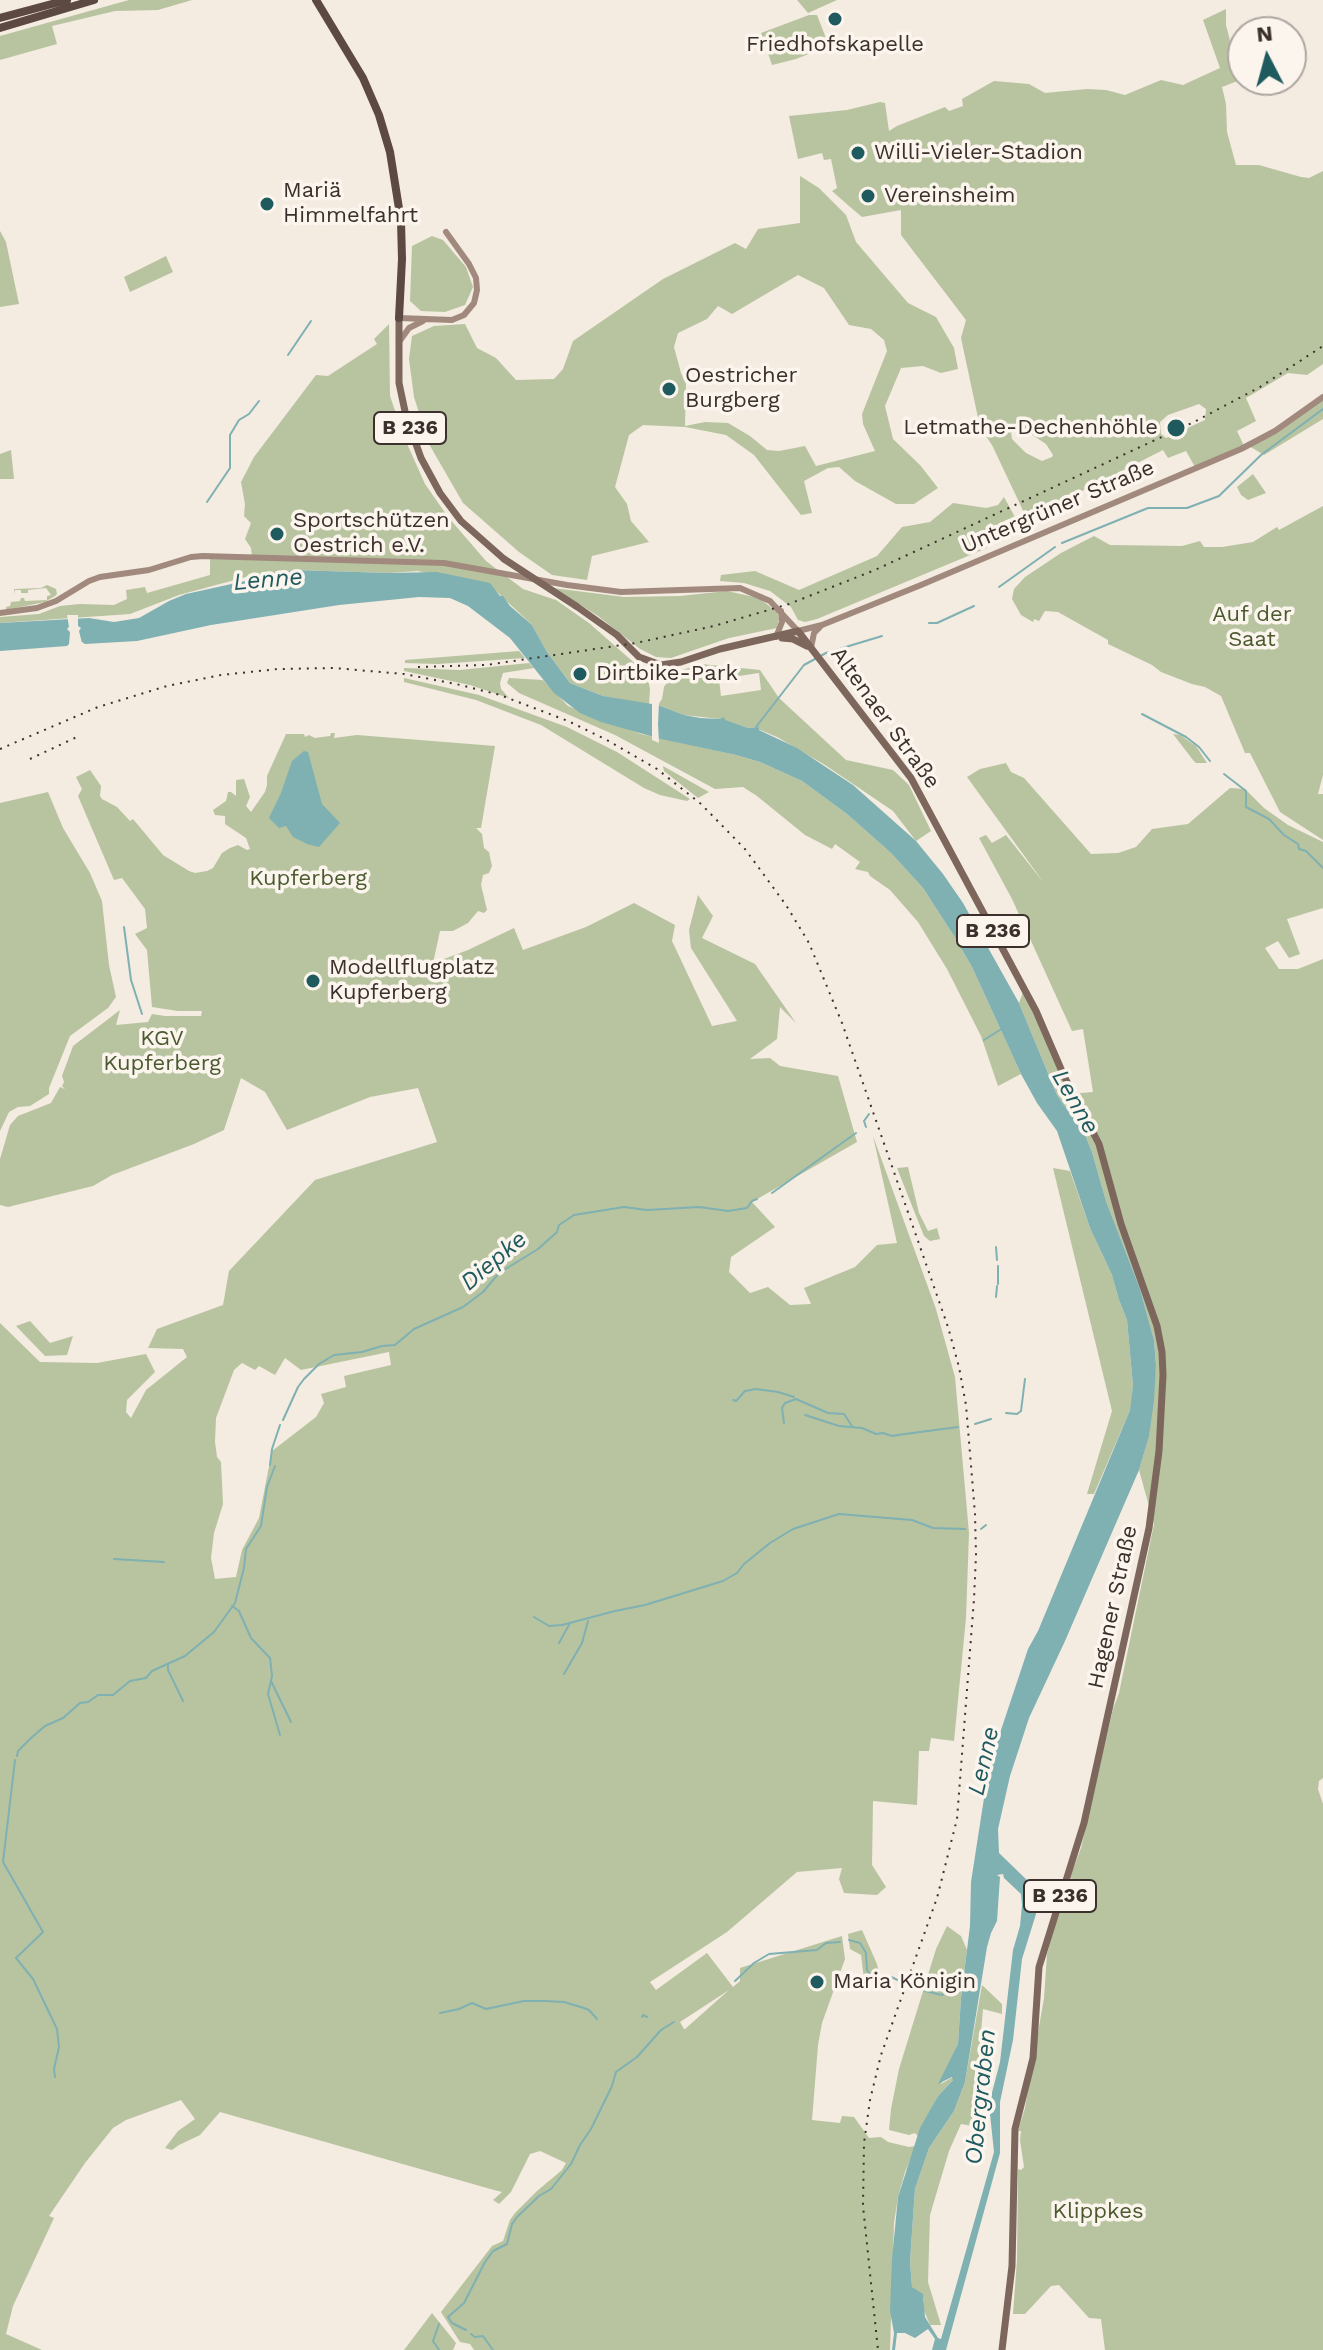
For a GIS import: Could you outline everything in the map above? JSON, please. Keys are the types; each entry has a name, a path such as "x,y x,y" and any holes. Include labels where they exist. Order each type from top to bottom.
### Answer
{"highway":[{"path":"38,8 58,0"},
{"path":"0,18 67,0"},
{"path":"0,28 101,0"},
{"name":"B 236","path":"316,0 363,78 385,133 398,195 402,248 399,318"}],"main road":[{"path":"399,318 445,321 458,318 468,311 476,296 477,283 473,271 446,232"},
{"name":"B 236","path":"399,318 397,366 402,399 421,458 440,493 461,521 504,559 606,626 639,657 661,665 798,631"},
{"path":"398,345 409,328 425,321"},
{"name":"Untergrüner Straße","path":"798,631 822,625 931,581 1241,449 1275,431 1323,397"},
{"path":"0,613 37,608 100,577 146,571 191,557 212,556 444,563 607,591 740,588 770,601 798,631"},
{"path":"776,637 782,622 781,611"},
{"path":"811,648 814,633 822,625"},
{"name":"Altenaer Straße","path":"798,631 911,778 1036,1011 1064,1076 1091,1127 1160,1336 1163,1375 1157,1468"},
{"name":"B 236","path":"776,637 793,639 811,648"},
{"name":"Hagener Straße","path":"1002,2350 1012,2266 1015,2129 1033,2058 1039,1967 1076,1850 1092,1787 1144,1554 1157,1468"}],"green space":[{"path":"129,0 192,0 158,10 115,11 52,26 57,44 0,60 0,36"},
{"path":"797,0 837,0 808,13"},
{"path":"1226,9 1227,85 1222,87 1227,132 1236,165 1259,165 1309,178 1323,171 1323,364 1307,375 1288,373 1246,398 1256,421 1237,431 1244,446 1195,467 1186,451 1168,458 1163,450 1027,519 992,445 980,427 961,338 966,320 901,235 901,210 862,217 832,191 837,188 831,159 824,160 822,153 798,159 789,116 847,110 880,102 885,103 889,131 945,107 949,111 963,106 962,99 994,81 1029,84 1045,93 1087,89 1125,95 1161,80 1183,85 1220,68 1203,20","holes":["1199,404 1206,409 1205,420 1166,438 1161,434 1160,422 1168,415","1022,428 1046,444 1053,455 1042,461 1026,453 1012,439 1011,433"]},
{"path":"809,15 817,15 829,46 772,65 761,33"},
{"path":"800,176 819,188 846,215 856,242 908,303 936,317 954,348 958,369 941,373 923,366 901,368 885,406 893,439 938,488 914,504 896,504 855,481 839,467 828,468 804,481 812,513 801,515 754,455 726,435 685,427 643,425 629,435 615,487 627,504 631,521 649,542 592,556 587,580 552,575 519,552 463,503 429,444 414,397 409,359 412,336 434,326 465,324 477,348 496,358 516,380 554,379 563,369 573,341 663,279 735,243 746,249 758,229 800,223","holes":["798,275 824,288 849,325 871,329 884,340 887,351 862,414 875,451 816,466 805,446 767,450 728,423 705,422 685,426 686,384 674,347 678,333 707,319 718,306 732,314"]},
{"path":"0,231 6,242 19,304 0,307"},
{"path":"432,236 443,240 466,267 473,287 465,305 445,312 421,311 410,301 412,246"},
{"path":"166,256 173,272 130,292 124,277"},
{"path":"389,324 390,396 425,484 448,517 486,561 523,589 556,600 589,623 647,674 649,705 603,696 570,683 532,625 495,590 418,571 294,570 257,574 179,595 130,614 0,623 0,617 39,614 60,606 114,605 127,599 126,590 145,587 147,593 210,575 210,557 252,556 245,539 251,523 244,516 241,482 254,457 316,375 328,376 377,344 374,339"},
{"path":"1323,400 1323,419 1264,455 1249,446 1274,435"},
{"path":"11,450 14,479 0,479 0,454"},
{"path":"1253,474 1266,493 1248,500 1237,487"},
{"path":"1004,497 1016,519 1006,520 988,532 987,548 817,619 798,620 791,607 770,591 744,583 720,581 721,575 755,571 799,590 877,556 902,527 930,522 953,503 986,508 998,505"},
{"name":"Auf der Saat","path":"1323,506 1323,775 1318,794 1323,794 1323,840 1280,812 1250,753 1245,753 1221,696 1205,687 1161,672 1108,644 1108,640 1058,612 1045,611 1039,621 1034,619 1033,622 1021,615 1012,599 1014,589 1025,577 1094,536 1110,545 1182,546 1200,541 1204,547 1222,547 1253,542"},
{"path":"47,585 56,589 55,596 45,602 6,610 11,602 20,601 21,598 25,601 47,600 47,596 51,595 46,588 28,590 28,593 15,590 15,594 14,589"},
{"path":"553,588 624,597 727,591 759,598 777,612 779,619 777,628 729,638 671,658 656,657"},
{"path":"519,651 525,658 405,663 405,660"},
{"path":"529,663 534,668 503,673 501,689 509,698 470,685 404,671 404,668 460,670"},
{"path":"701,664 760,670 779,698 846,760 893,770 909,785 931,831 916,841 893,811 825,765 759,727 748,728 720,719 684,715 658,705 673,673","holes":["759,673 761,690 721,696 719,679"]},
{"path":"404,678 479,695 567,727 617,752 690,799 660,795 644,788 541,725 476,700 404,682"},
{"path":"509,678 543,680 568,706 641,734 760,762 802,781 847,814 891,853 923,888 972,967 1021,1074 998,1086 981,1036 947,969 918,922 890,890 868,872 855,869 860,862 835,844 832,849 805,835 743,787 715,789 615,735 519,693 507,683"},
{"path":"335,733 334,738 357,735 495,746 481,828 476,828 482,834 492,866 489,873 483,875 481,885 487,910 484,913 478,911 468,923 453,931 440,931 433,963 514,928 523,950 586,927 634,903 675,925 672,941 712,1026 737,1021 691,948 689,930 698,895 713,916 702,938 755,964 796,1023 780,1007 777,1039 750,1059 770,1058 780,1066 838,1076 857,1142 752,1202 775,1227 731,1257 729,1272 750,1293 768,1287 790,1305 811,1304 804,1288 855,1267 877,1245 897,1243 873,1136 936,1309 955,1377 969,1533 966,1618 954,1741 931,1738 929,1751 919,1751 917,1805 873,1801 872,1865 886,1887 877,1895 844,1893 839,1879 842,1868 797,1872 727,1932 650,1982 656,1990 707,1953 733,1987 740,1981 740,1968 842,1936 845,1959 822,2023 812,2120 840,2123 842,2116 854,2117 869,2138 881,2137 888,2142 916,2146 905,2172 894,2223 890,2350 474,2350 470,2344 460,2342 441,2312 492,2246 503,2241 515,2213 566,2163 540,2151 530,2154 511,2192 499,2204 493,2200 502,2192 220,2112 200,2135 172,2150 165,2148 178,2131 195,2119 181,2100 126,2120 113,2128 85,2163 49,2216 54,2218 13,2306 6,2334 42,2350 0,2350 0,1323 40,1362 97,1363 146,1354 155,1372 127,1400 126,1412 131,1418 146,1390 187,1357 183,1349 148,1348 157,1329 223,1305 229,1271 315,1180 437,1142 418,1088 370,1097 287,1130 265,1092 241,1078 224,1130 112,1175 93,1186 8,1207 0,1205 0,1159 10,1125 18,1116 51,1103 60,1087 65,1089 62,1076 73,1046 120,1010 116,1025 148,1022 152,1014 201,1016 202,1011 152,1007 147,950 135,934 147,928 145,909 122,878 114,880 78,796 82,789 76,777 90,770 101,786 102,799 117,807 130,821 133,819 163,855 195,873 213,868 222,853 230,848 238,845 250,849 246,838 225,824 225,816 215,815 213,810 226,801 228,792 236,796 236,780 244,779 250,797 246,806 251,812 265,792 267,776 286,734 304,734 305,737 315,738","holes":["389,1352 391,1365 344,1376 346,1387 321,1394 324,1403 316,1417 272,1451 259,1518 242,1550 236,1577 215,1579 211,1558 214,1533 223,1504 221,1462 215,1442 216,1418 234,1370 242,1363 255,1370 259,1366 275,1375 285,1358 301,1370","729,1990 685,2029 684,2029 680,2022"]},
{"path":"1173,734 1196,746 1207,763 1196,763"},
{"name":"Klippkes","path":"1006,763 1011,772 1024,778 1091,854 1118,853 1136,847 1152,829 1188,824 1230,788 1245,789 1288,825 1323,842 1323,908 1287,919 1300,954 1289,958 1278,941 1265,948 1279,969 1298,969 1323,959 1323,1778 1319,1781 1318,1789 1323,1804 1323,2350 1105,2350 1101,2319 1089,2318 1059,2285 1051,2286 1025,2314 1013,2314 1018,2169 1024,2167 1021,2131 1018,2131 1025,2108 1044,1998 1047,1954 1081,1848 1119,1693 1154,1524 1139,1470 1149,1437 1156,1365 1154,1340 1140,1289 1106,1201 1092,1152 1085,1135 1057,1095 1019,1003 1023,992 1069,1094 1093,1092 1083,1029 1072,1031 1012,899 979,838 986,835 992,843 1006,835 1044,883 967,777 980,769"},
{"path":"663,766 709,792 698,798 664,771"},
{"path":"48,792 63,828 90,873 102,901 116,997 108,1008 70,1036 49,1094 30,1106 9,1112 0,1131 0,803"},
{"path":"908,1167 919,1213 928,1231 937,1228 940,1239 930,1241 924,1236 897,1168"},
{"path":"1053,1168 1070,1171 1127,1320 1132,1400 1094,1494 1087,1494 1112,1411"},
{"path":"30,1321 50,1343 73,1336 67,1355 45,1356 16,1326"},
{"path":"947,1926 961,1936 967,1950 958,2044 941,2084 953,2077 953,2080 938,2096 918,2136 915,2133 909,2135 889,2130 891,2109 899,2069 936,1949"},
{"path":"862,1930 877,1964 882,1986 864,1979 861,1955 850,1949 848,1934"},
{"path":"982,1985 1002,2004 1002,2014 983,2009 973,2126 961,2124 949,2151 930,2215 928,2282 941,2325 930,2325 923,2308 924,2299 912,2287 910,2261 915,2189 929,2148 954,2111 965,2082"},
{"path":"432,2313 456,2343 453,2350 404,2350"}],"water":[{"name":"Lenne","path":"294,570 437,572 490,583 532,625 570,683 603,696 658,705 684,715 724,717 748,728 759,727 759,730 797,748 853,785 916,841 963,903 1019,1003 1057,1095 1085,1135 1092,1152 1106,1201 1140,1289 1154,1340 1154,1400 1149,1437 1139,1470 1029,1718 1010,1776 998,1829 999,1853 1031,1884 1036,1914 1022,1959 1013,2040 1000,2102 1000,2153 946,2350 932,2350 935,2339 928,2329 915,2338 897,2333 895,2350 892,2350 892,2259 898,2197 920,2128 938,2096 953,2080 952,2077 938,2084 958,2044 970,1926 971,1882 989,1766 1028,1649 1130,1410 1133,1386 1127,1320 1112,1275 1090,1228 1057,1131 1021,1074 972,967 954,936 923,888 891,853 847,814 802,781 760,762 661,739 580,713 554,693 510,638 468,606 450,598 419,597 339,605 211,625 137,641 71,642 67,646 0,651 0,623 89,618 114,622 139,618 186,594 245,581 257,574","holes":["1003,1874 1021,1894 1022,1905 1013,1950 1000,2062 989,2104 994,2152 941,2339 925,2317 923,2294 912,2287 910,2261 915,2189 929,2148 954,2111 965,2082 987,1947 997,1921 1000,1877 997,1875"]},
{"path":"304,751 308,752 322,804 340,823 319,847 293,837 286,826 279,828 269,818 292,761"}],"pier":[{"path":"67,615 78,615 82,643 79,646 69,644"},
{"path":"652,701 659,702 659,743 652,740"}],"waterway":[{"path":"288,355 311,321"},
{"path":"207,502 230,468 230,435 239,420 249,414 259,401"},
{"path":"1062,543 1148,508 1187,508 1219,496 1261,455 1323,409"},
{"path":"999,587 1055,547"},
{"path":"929,623 937,623 974,606"},
{"path":"756,727 804,665 826,653 882,636"},
{"path":"1142,714 1186,737 1210,761"},
{"path":"1224,774 1246,791 1246,807 1269,819 1323,868"},
{"path":"124,927 131,980 142,1014"},
{"name":"Diepke","path":"984,1040 1003,1028"},
{"name":"Diepke","path":"866,1127 864,1121 869,1114"},
{"name":"Diepke","path":"772,1193 856,1133"},
{"name":"Diepke","path":"283,1420 298,1387 319,1364 334,1355 395,1345 414,1329 463,1307 483,1292 499,1273 538,1249 557,1232 559,1225 574,1215 624,1207 647,1210 699,1207 728,1211 747,1208 757,1199"},
{"path":"996,1247 997,1260"},
{"path":"998,1266 998,1284"},
{"path":"996,1297 997,1286"},
{"path":"1006,1413 1017,1414 1021,1411 1025,1379"},
{"path":"733,1400 736,1401 745,1391 756,1389 794,1397"},
{"path":"784,1423 782,1408 785,1403 796,1399 828,1413 844,1414 852,1426"},
{"path":"805,1415 839,1426 892,1436 958,1427"},
{"path":"975,1424 991,1419"},
{"name":"Diepke","path":"270,1465 280,1425"},
{"name":"Diepke","path":"17,1756 18,1751 45,1726 63,1718 80,1703 98,1695 113,1695 130,1681 146,1678 152,1671 185,1656 214,1632 235,1603 246,1549 261,1526 267,1487 275,1466"},
{"path":"534,1617 549,1626 562,1625 645,1605 723,1581 737,1573 770,1543 793,1529 839,1514 912,1520 933,1528 965,1529"},
{"path":"981,1529 986,1525"},
{"path":"114,1559 164,1562"},
{"path":"232,1606 239,1611 251,1638 270,1658 272,1676 268,1694 280,1735"},
{"path":"564,1674 582,1643 588,1621"},
{"path":"559,1643 570,1623"},
{"path":"168,1665 183,1701"},
{"path":"271,1681 291,1722"},
{"name":"Diepke","path":"15,1760 3,1862 43,1932 16,1958 33,1979 57,2029 59,2047 55,2077"},
{"path":"849,1940 860,1943 866,1953 867,1970 872,1977 876,1977"},
{"path":"735,1981 769,1954 817,1950 826,1943 840,1942"},
{"path":"891,1977 900,1981"},
{"path":"925,1991 942,1995 964,1983"},
{"path":"440,2013 472,2003 486,2009 524,2001 544,2001 564,2002 584,2008 597,2019"},
{"path":"642,2017 647,2017"},
{"path":"466,2330 452,2323 448,2317 464,2303 485,2262 493,2251 507,2244 517,2217 551,2189 571,2164 591,2129 616,2072 637,2057 661,2030 674,2022"},
{"path":"439,2324 433,2341 439,2350"},
{"path":"471,2334 483,2336 493,2350"}],"railway":[{"path":"418,667 486,665 636,643 714,626 789,604 875,570 1194,422 1260,387 1323,346"},
{"path":"0,749 98,707 167,686 221,675 278,669 334,668 404,674 456,684 500,695 568,721 657,769 701,804 745,849 809,943 842,1023 948,1327 966,1405 975,1514 974,1599 957,1819 937,1898 881,2055 864,2143 863,2206 878,2350"},
{"path":"30,759 79,736"}],"place":[{"name":"Friedhofskapelle","path":"835,19"},
{"name":"Willi-Vieler-Stadion","path":"858,153"},
{"name":"Vereinsheim","path":"868,196"},
{"name":"Mariä Himmelfahrt","path":"267,204"},
{"name":"Oestricher Burgberg","path":"669,389"},
{"name":"Letmathe-Dechenhöhle","path":"1176,428"},
{"name":"Sportschützen Oestrich e.V.","path":"277,534"},
{"name":"Dirtbike-Park","path":"580,674"},
{"name":"Modellflugplatz Kupferberg","path":"313,981"},
{"name":"Maria Königin","path":"817,1982"}],"park label":[{"name":"Kupferberg","path":"308,879"},
{"name":"KGV Kupferberg","path":"162,1052"}],"water label":[{"name":"Obergraben","path":"981,2097"}]}
